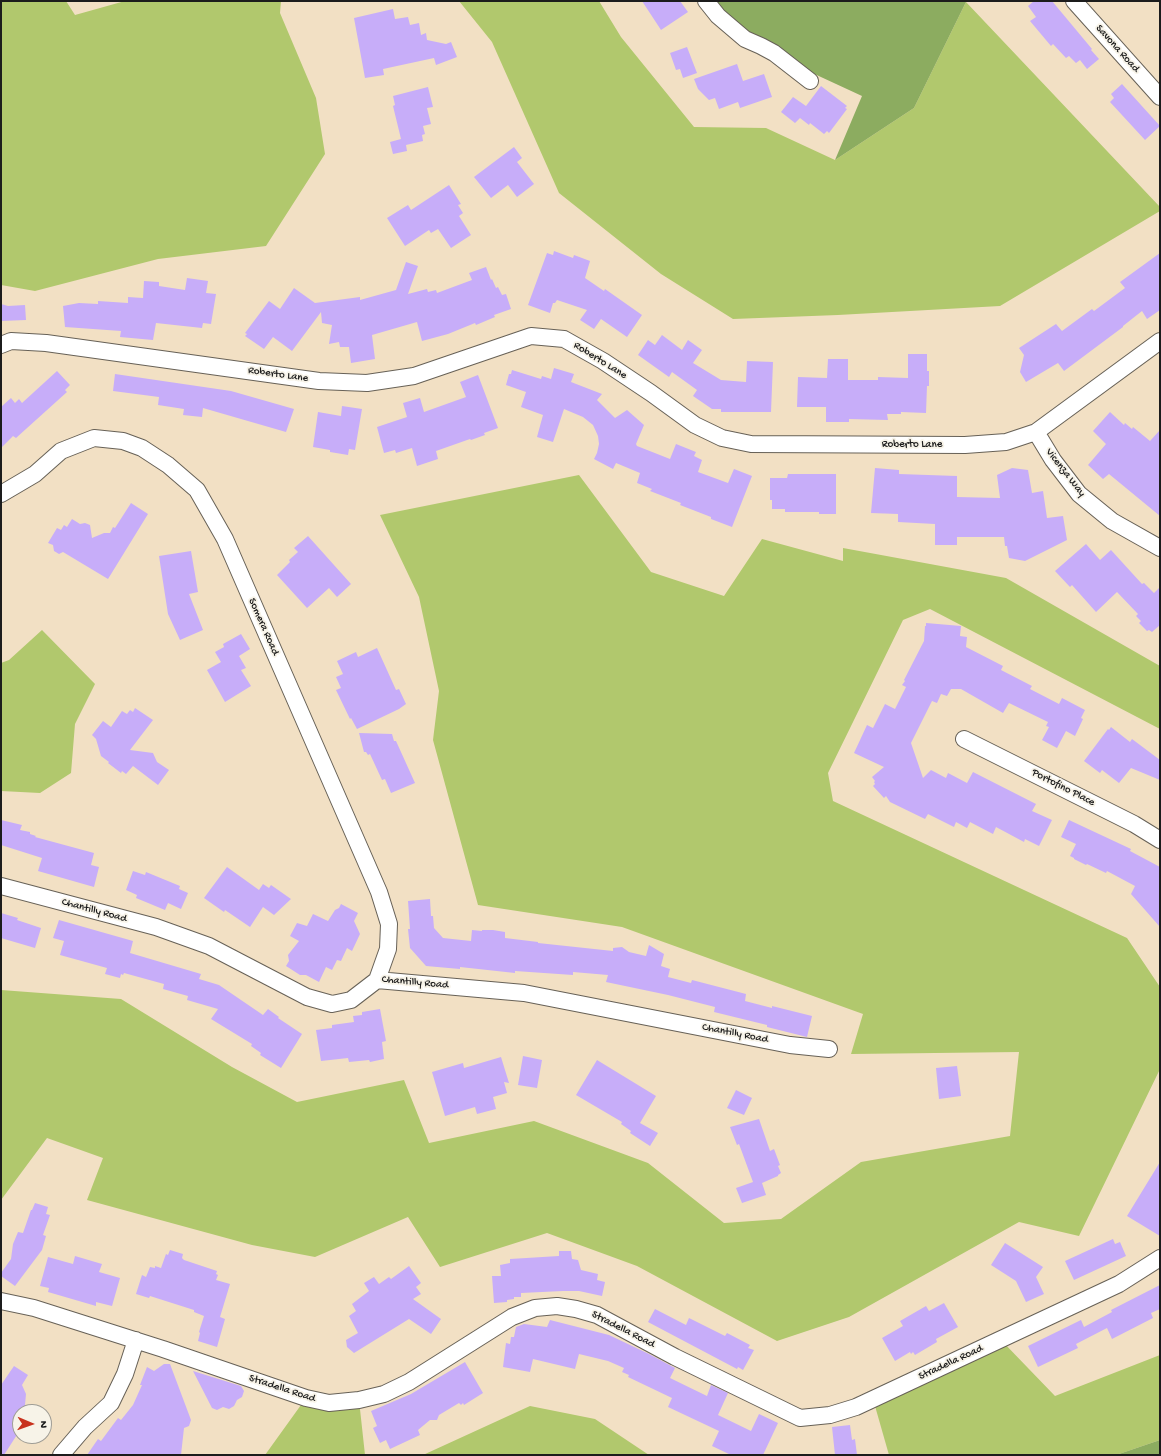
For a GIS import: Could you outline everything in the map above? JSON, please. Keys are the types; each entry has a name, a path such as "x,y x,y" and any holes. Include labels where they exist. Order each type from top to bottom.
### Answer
{"street":[{"path":"706,1 718,16 745,39 774,53 810,81"},
{"name":"Savona Road","path":"1074,1 1160,97"},
{"name":"Roberto Lane","path":"1,345 11,341 46,343 319,381 367,383 414,376 531,336 564,339 603,361 695,425 722,438 751,444 964,445 1006,442 1036,432 1160,341"},
{"name":"Vicenza Way","path":"1036,432 1053,460 1079,494 1112,521 1160,548"},
{"name":"Somera Road","path":"1,494 35,474 61,451 94,438 123,441 142,448 168,465 197,490 225,539 379,892 389,924 388,950 377,980"},
{"name":"Portofino Place","path":"964,739 1134,824 1160,840"},
{"name":"Chantilly Road","path":"1,886 156,927 203,943 307,997 332,1004 351,1000 377,980 524,993 790,1045 829,1049"},
{"name":"Stradella Road","path":"1,1301 34,1308 136,1340 306,1398 329,1403 359,1400 384,1394 409,1382 512,1317 535,1308 557,1306 596,1314 675,1357 800,1418 830,1415 856,1407 1119,1284 1160,1258"},
{"path":"60,1455 85,1427 111,1403 125,1374 136,1340"}],"green space":[{"path":"1,1 66,1 75,15 125,1 281,1 280,13 316,98 325,154 266,246 158,259 35,291 1,285"},
{"path":"459,1 599,1 621,37 694,127 766,128 835,160 914,108 966,2 1160,207 1160,211 1000,306 733,319 661,274 559,193 492,42"},
{"path":"706,1 966,2 914,108 835,160 862,96 795,65"},
{"path":"579,475 651,572 724,596 762,539 843,561 843,548 1006,578 1160,666 1160,729 930,609 903,620 828,773 833,801 1127,938 1160,987 1160,1069 1079,1236 1019,1222 849,1317 777,1341 637,1266 547,1233 440,1267 408,1217 315,1257 252,1245 87,1200 103,1158 47,1138 1,1200 1,990 121,999 232,1067 297,1102 404,1080 429,1143 534,1121 648,1163 724,1223 781,1219 861,1162 1010,1136 1019,1052 851,1054 863,1014 622,927 478,905 433,740 439,691 419,597 380,515"},
{"path":"42,630 95,684 75,724 71,773 40,793 1,791 1,663 9,660"},
{"path":"1001,1340 1055,1396 1160,1355 1160,1440 1116,1455 889,1455 873,1399"},
{"path":"306,1398 359,1400 365,1455 265,1455"},
{"path":"530,1406 595,1419 649,1455 423,1455"},
{"path":"1160,1440 1160,1455 1116,1455"}],"building":[{"path":"642,1 680,1 688,12 661,30"},
{"path":"1034,1 1052,1 1099,59 1087,69 1080,60 1076,63 1069,56 1066,58 1053,44 1051,46 1030,21 1036,17 1028,6"},
{"path":"393,9 395,19 408,17 410,25 419,23 421,35 426,33 427,40 446,44 451,42 457,57 436,65 434,58 383,69 384,75 365,78 354,18"},
{"path":"687,47 697,73 683,78 680,69 676,70 670,53"},
{"path":"737,64 743,81 764,74 772,97 740,108 738,102 719,109 715,98 709,100 698,89 694,79"},
{"path":"1122,84 1160,126 1145,140 1110,102 1114,98 1111,94"},
{"path":"821,86 847,106 845,108 847,109 829,133 827,131 824,134 810,123 809,125 800,118 795,123 781,112 793,97 806,106"},
{"path":"428,87 433,107 427,108 431,124 423,126 425,134 422,135 423,141 406,145 407,151 393,154 390,142 401,139 393,106 395,105 393,96"},
{"path":"514,147 522,158 517,162 534,184 517,197 508,185 491,198 474,177"},
{"path":"449,185 461,204 458,205 463,213 459,216 471,235 451,248 438,229 431,233 429,230 405,246 387,218 408,205 411,210"},
{"path":"554,251 573,258 574,255 590,261 585,278 604,291 605,289 642,315 627,337 601,319 594,329 580,320 587,310 557,300 553,303 550,313 528,305 547,253 553,255"},
{"path":"1160,253 1160,310 1147,319 1142,311 1064,371 1058,363 1026,382 1020,372 1024,355 1019,348 1056,324 1062,331 1092,309 1094,311 1125,288 1120,282"},
{"path":"406,262 418,266 408,294 427,289 428,292 436,290 437,293 472,280 469,273 486,267 496,288 498,287 502,295 506,294 511,309 494,315 495,317 476,325 475,323 448,334 422,341 417,322 372,335 375,359 351,363 349,347 340,347 339,342 329,344 332,325 322,323 321,312 292,351 273,337 264,349 245,336 247,334 245,333 269,301 280,309 294,288 315,303 360,297 360,300 396,290"},
{"path":"187,278 208,281 206,293 216,294 211,324 203,323 202,328 156,323 153,340 120,337 121,331 65,327 63,306 79,303 98,304 98,301 128,303 128,297 143,298 144,281 159,282 159,286 185,290"},
{"path":"1,304 8,306 25,305 26,320 1,321"},
{"path":"662,335 682,350 688,340 702,350 693,363 721,380 746,382 747,361 773,362 771,412 721,412 721,409 712,409 693,396 697,390 672,372 669,377 638,355 648,340 655,345"},
{"path":"908,354 927,354 929,386 927,386 926,413 901,412 901,414 887,414 888,420 849,419 849,422 826,422 826,407 797,407 798,377 827,378 828,359 848,359 848,380 878,380 878,377 908,378"},
{"path":"554,368 574,374 571,382 602,394 597,400 615,418 627,410 644,425 636,444 637,446 670,459 676,444 696,452 694,456 702,460 698,472 728,483 734,469 752,476 732,527 680,505 681,503 650,491 652,489 637,483 640,473 616,463 613,469 594,459 599,444 598,436 593,425 583,417 564,409 553,442 537,437 543,415 521,407 526,392 506,385 509,374 511,374 512,370 541,379 542,376 551,379"},
{"path":"57,371 70,385 65,390 67,392 16,438 13,436 1,448 1,407 11,398 15,403 19,399 22,403"},
{"path":"115,374 231,391 294,409 286,432 203,408 202,417 183,415 184,409 158,405 159,397 113,391"},
{"path":"478,375 498,428 484,433 485,435 436,451 438,459 417,466 412,448 396,453 395,450 384,453 377,427 407,417 403,403 420,398 424,412 466,397 460,382"},
{"path":"342,406 362,409 355,450 349,449 348,455 313,447 318,412 341,416"},
{"path":"1110,412 1124,425 1125,423 1132,429 1133,427 1150,441 1160,430 1160,516 1109,474 1103,479 1088,465 1106,444 1093,431"},
{"path":"875,468 899,470 899,474 957,476 957,497 1000,498 997,475 1012,468 1028,470 1032,493 1043,491 1047,518 1063,516 1067,540 1025,561 1009,558 1004,537 957,537 957,545 935,545 935,524 898,522 898,514 871,513"},
{"path":"788,474 836,474 836,514 819,514 819,512 785,512 785,509 772,509 772,500 770,500 770,478 787,478"},
{"path":"131,503 148,514 108,579 63,552 59,554 54,551 53,545 48,543 57,528 61,530 64,525 67,527 72,519 80,524 85,523 90,525 92,538 104,533 110,533 113,527 115,528"},
{"path":"308,536 351,584 337,597 329,588 307,608 277,575 290,562 289,560 298,552 294,548"},
{"path":"1086,544 1100,560 1111,550 1142,584 1144,583 1154,593 1160,587 1160,625 1152,632 1149,630 1147,631 1139,623 1141,621 1136,616 1138,614 1117,592 1096,612 1072,585 1070,587 1055,571"},
{"path":"191,551 198,592 189,594 203,630 180,640 168,614 159,556"},
{"path":"926,623 961,626 960,636 967,637 966,647 1003,666 1001,670 1032,686 1030,689 1059,704 1062,698 1085,710 1081,718 1083,719 1075,736 1066,731 1057,748 1042,740 1049,727 1046,726 1048,722 1009,703 1003,713 961,689 951,689 947,696 941,694 937,703 932,701 911,743 923,778 931,770 946,778 948,773 967,783 973,772 1036,804 1032,811 1052,820 1039,846 1025,839 1024,842 996,827 993,834 970,822 967,828 956,822 954,827 928,814 925,819 890,802 886,796 884,798 873,786 875,781 872,777 884,767 854,753 867,725 873,728 885,704 895,709 906,687 902,685 905,681 904,680 924,641"},
{"path":"241,634 250,649 239,656 246,668 241,670 251,686 225,702 207,670 221,662 215,652 224,647 223,644"},
{"path":"377,648 396,690 399,689 406,704 399,709 357,729 351,718 350,719 336,690 341,688 336,677 343,674 337,661 356,652 358,657"},
{"path":"135,708 153,720 130,750 153,753 157,762 169,770 158,785 133,766 126,774 122,771 121,773 101,756 96,739 92,735 103,721 111,727 122,711 127,714 130,710 133,712"},
{"path":"1111,727 1130,742 1132,739 1160,760 1160,780 1131,768 1119,783 1102,770 1100,773 1084,761"},
{"path":"359,733 392,734 415,783 391,793 385,779 382,780 370,754 368,755 364,752"},
{"path":"1,820 22,825 20,830 30,832 30,834 36,836 35,837 94,853 91,865 99,867 94,887 38,871 42,858 1,845"},
{"path":"1069,820 1131,849 1130,851 1160,867 1160,927 1131,894 1135,886 1107,871 1106,873 1087,864 1086,865 1070,856 1076,844 1061,837"},
{"path":"227,867 259,890 263,884 269,888 271,885 291,899 274,915 263,907 250,927 204,898"},
{"path":"133,871 145,875 146,872 180,886 179,889 188,893 181,909 168,903 165,910 136,898 137,895 126,890"},
{"path":"430,899 431,916 433,916 434,928 443,938 471,941 472,930 493,930 505,932 505,938 613,951 613,948 622,947 629,952 646,956 649,945 664,954 661,966 670,969 668,977 691,983 692,980 746,994 745,1001 812,1016 807,1037 767,1027 767,1025 714,1012 715,1007 606,982 608,975 573,972 573,975 515,971 515,973 460,967 460,969 426,966 410,948 408,901"},
{"path":"341,904 358,913 354,921 360,934 352,951 347,948 341,961 337,960 332,970 326,967 319,982 306,975 300,975 286,966 289,961 288,955 299,941 290,936 297,923 307,926 313,914 328,921"},
{"path":"1,913 18,918 17,920 41,928 35,948 1,938"},
{"path":"59,920 133,941 130,953 201,974 199,979 219,985 263,1015 268,1009 279,1017 278,1018 302,1034 281,1068 260,1055 261,1053 251,1046 252,1044 211,1019 218,1009 187,1000 188,996 163,989 164,984 124,973 123,975 121,974 120,978 105,974 107,968 60,955 64,941 53,938"},
{"path":"380,1009 386,1041 382,1042 384,1059 370,1062 369,1060 349,1062 348,1058 321,1061 316,1030 332,1028 332,1025 354,1022 353,1016 362,1015 362,1012"},
{"path":"523,1056 542,1060 537,1088 518,1085"},
{"path":"501,1057 509,1083 504,1082 507,1093 493,1097 496,1109 477,1114 475,1107 445,1116 432,1072 463,1063 464,1068"},
{"path":"597,1060 656,1096 640,1123 658,1133 650,1146 630,1133 631,1131 621,1124 622,1122 576,1095"},
{"path":"957,1066 961,1096 939,1099 936,1068"},
{"path":"736,1090 752,1098 744,1115 727,1108"},
{"path":"759,1119 770,1151 774,1149 780,1165 778,1166 781,1173 778,1176 762,1183 766,1195 742,1203 736,1188 753,1182 739,1144 737,1145 730,1127"},
{"path":"1160,1162 1160,1236 1127,1216"},
{"path":"35,1203 48,1207 46,1214 50,1215 43,1235 46,1236 42,1250 15,1286 1,1276 1,1273 11,1259 13,1244 18,1232 23,1233"},
{"path":"1113,1239 1115,1244 1120,1242 1126,1256 1074,1280 1065,1261"},
{"path":"1005,1243 1043,1267 1036,1277 1044,1294 1026,1302 1016,1281 991,1265"},
{"path":"170,1250 183,1254 182,1258 184,1260 217,1271 216,1274 218,1275 216,1280 230,1284 220,1317 225,1319 217,1347 198,1341 204,1316 194,1312 194,1310 150,1296 149,1298 136,1294 142,1275 146,1277 150,1267 155,1268 155,1266 161,1268 166,1254 168,1255"},
{"path":"559,1251 571,1251 572,1259 578,1260 581,1270 598,1274 597,1280 605,1282 602,1296 579,1291 521,1293 521,1297 514,1297 514,1299 507,1300 507,1302 494,1303 492,1276 501,1276 500,1265 510,1263 510,1259 559,1256"},
{"path":"75,1256 102,1264 99,1272 120,1278 112,1306 96,1302 96,1306 48,1292 49,1288 40,1286 48,1257 73,1264"},
{"path":"409,1266 421,1283 416,1287 421,1294 413,1299 441,1319 431,1334 409,1319 354,1353 347,1347 346,1340 358,1333 349,1316 356,1311 352,1304 369,1291 364,1283 374,1277 379,1284 389,1277 391,1279"},
{"path":"1160,1285 1160,1309 1151,1313 1153,1318 1112,1339 1107,1328 1076,1344 1078,1348 1038,1367 1028,1346 1081,1320 1084,1327 1112,1312 1111,1310"},
{"path":"944,1303 958,1327 936,1339 937,1342 915,1355 913,1352 911,1354 910,1352 895,1361 882,1338 903,1326 900,1321 926,1306 929,1311"},
{"path":"655,1309 686,1325 689,1318 725,1336 727,1333 750,1345 748,1348 754,1350 743,1370 738,1367 737,1369 648,1322"},
{"path":"550,1320 609,1335 649,1354 675,1368 670,1378 707,1396 711,1385 728,1393 718,1415 751,1431 759,1414 778,1423 763,1455 731,1455 712,1446 719,1431 668,1407 672,1398 628,1377 629,1375 622,1372 624,1368 608,1361 579,1354 575,1369 533,1359 530,1372 503,1367 506,1343 510,1344 511,1337 514,1337 516,1327 524,1324 547,1327"},
{"path":"465,1362 483,1393 464,1405 463,1403 461,1405 459,1403 439,1415 437,1420 430,1420 418,1430 420,1435 390,1449 386,1440 380,1443 373,1428 377,1426 371,1411 411,1394"},
{"path":"164,1364 170,1364 191,1420 189,1426 184,1428 181,1455 87,1455 98,1439 101,1441 118,1418 121,1420 133,1405 142,1385 140,1385 147,1367 154,1371"},
{"path":"14,1366 28,1375 22,1385 26,1394 25,1404 12,1404 12,1442 4,1455 1,1455 1,1385"},
{"path":"193,1371 241,1386 244,1391 242,1397 229,1409 223,1407 217,1410 212,1408"},
{"path":"850,1425 852,1440 855,1439 857,1455 835,1455 832,1427"}]}
